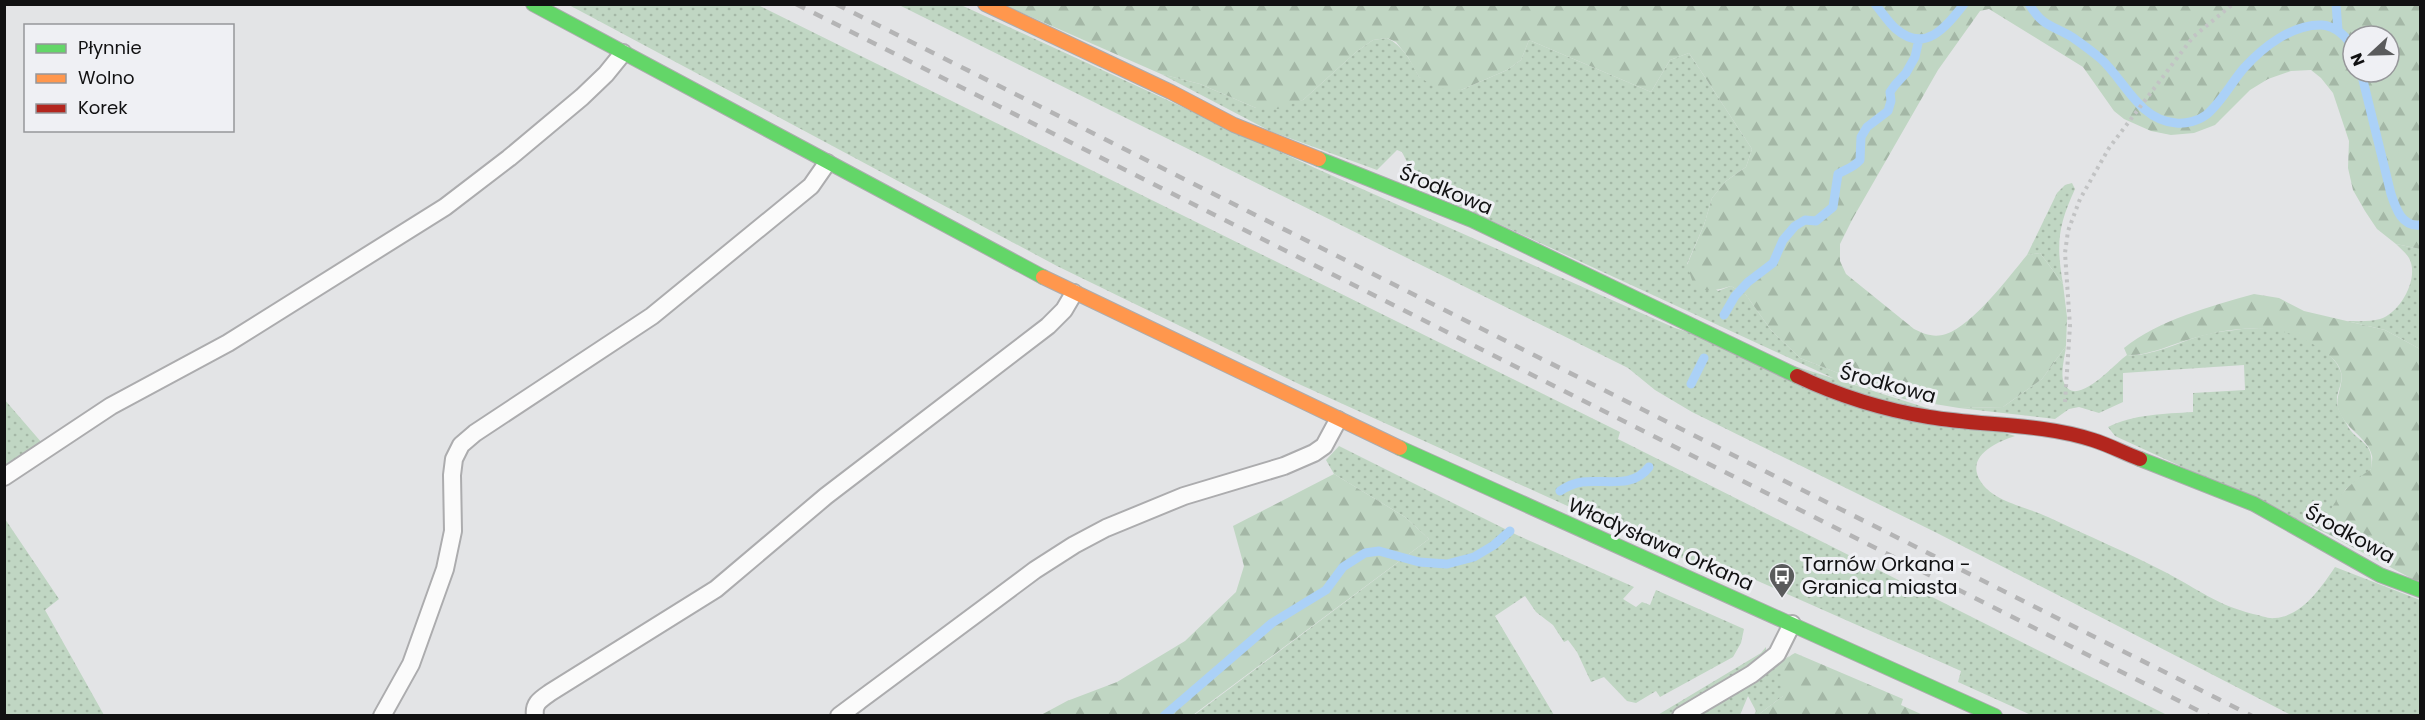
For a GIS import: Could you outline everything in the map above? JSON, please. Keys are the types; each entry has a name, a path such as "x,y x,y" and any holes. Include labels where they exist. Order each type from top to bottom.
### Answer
{"street":[{"name":"Władysława Orkana","path":"533,4 1074,293 1338,420 1995,716"},
{"name":"Środkowa","path":"985,4 1171,92 1234,125 1472,220 1814,384 1888,408 1928,417 2062,433 2092,440 2254,504 2380,574 2421,590"}],"lane":[{"path":"4,477 111,406 228,343 445,207 509,158 582,97 606,74 623,53"},
{"path":"382,716 411,664 445,569 453,531 454,459 461,446 475,433 626,335 677,297 811,186 827,163"},
{"path":"535,716 536,704 551,692 716,589 826,496 1048,326 1064,310 1074,293"},
{"path":"839,716 1035,570 1074,545 1116,524 1184,496 1284,466 1314,453 1324,446 1338,420"},
{"path":"1681,716 1752,674 1777,654 1792,624"}],"path":[{"path":"2062,433 2070,326 2065,253 2068,231 2080,198 2109,148 2130,118 2193,37 2233,4"}],"green space":[{"path":"569,5 758,5 1620,432 1618,439 2167,715 2031,715 1958,682 1961,671 1751,578 1746,587 1301,385 1057,266"},
{"path":"899,5 961,5 1315,168 1675,328 2015,436 1992,446 1980,458 1977,473 1987,489 2002,499 2138,558 2229,606 2270,618 2285,616 2310,600 2335,567 2420,600 2420,715 2291,715 1937,533 1692,412 1655,390 1628,368"},
{"path":"1004,5 2420,5 2420,249 2396,244 2377,229 2365,211 2353,190 2348,168 2349,141 2333,93 2311,70 2291,71 2268,79 2250,90 2215,125 2194,133 2171,135 2151,131 2124,119 2114,111 2083,67 1989,9 1980,11 1938,70 1840,244 1840,261 1846,274 1914,329 1929,335 1946,334 1967,321 1990,300 2027,255 2040,253 2063,284 2067,317 2066,346 2042,379 2003,407 1959,408 1904,399 1800,358 1771,330 1746,295 1731,286 1708,290 1694,286 1687,265 1704,225 1712,198 1726,181 1746,167 1752,149 1689,53 1670,60 1651,92 1529,40 1521,60 1507,70 1461,90 1437,88 1419,77 1396,42 1387,38 1373,40 1356,52 1303,100 1278,109 1256,108 1200,84 1161,74"},
{"path":"1387,38 1402,50 1419,77 1461,90 1507,70 1521,60 1529,40 1651,92 1670,60 1689,53 1752,149 1746,167 1726,181 1712,198 1704,225 1687,264 1718,291 1731,286 1746,295 1771,330 1800,358 1904,399 1835,379 1408,182 1407,162 1402,152 1397,150 1377,170 1270,131 1161,74 1200,84 1256,108 1303,100 1356,52 1373,40"},
{"path":"2072,183 2075,189 2065,214 2059,246 2063,284 2040,253 2027,255 2057,193 2065,185"},
{"path":"2396,244 2420,249 2420,349 2385,330 2347,321 2380,319 2395,310 2401,302 2410,285 2412,266 2408,256"},
{"path":"2254,294 2279,298 2304,311 2385,330 2420,349 2420,583 2328,534 2327,524 2333,505 2355,481 2371,469 2372,456 2366,443 2341,415 2337,404 2341,372 2328,354 2301,338 2285,332 2252,328 2217,332 2149,353 2127,355 2124,348 2153,329 2186,315"},
{"path":"2242,329 2271,329 2296,335 2323,350 2340,370 2342,378 2337,398 2338,407 2350,430 2370,452 2371,469 2346,489 2331,510 2328,534 2115,436 2108,427 2139,417 2193,412 2193,393 2245,390 2244,365 2123,373 2123,402 2099,413 2079,407 2069,409 2055,419 1959,408 2003,407 2042,379 2066,346 2063,380 2068,389 2076,391 2094,383 2127,355 2145,354 2205,335"},
{"path":"4,399 42,443 4,469"},
{"path":"1339,446 1519,536 1634,587 1623,599 1636,607 1642,602 1650,605 1656,590 1744,629 1741,643 1733,657 1660,697 1656,691 1636,703 1627,701 1604,677 1591,682 1577,652 1568,640 1564,642 1553,625 1536,612 1525,596 1495,616 1554,715 1193,716 1429,539 1405,517 1334,474 1326,460"},
{"path":"1334,474 1405,517 1429,539 1193,715 1041,715 1067,701 1117,682 1185,641 1236,592 1244,566 1233,526"},
{"path":"5,519 59,599 45,610 104,715 5,715"},
{"path":"1766,647 1766,652 1754,664 1687,706 1668,715 1656,716 1761,653"},
{"path":"1795,653 1903,699 1901,705 1923,715 1758,715 1783,696 1784,666 1790,656"},
{"path":"1789,656 1783,669 1783,696 1758,715 1754,715 1756,711 1748,696 1740,715 1695,716 1766,675"}],"waterway":[{"path":"1875,4 1896,29 1916,39 1926,38 1942,29 1964,4"},
{"path":"2029,4 2048,25 2072,37 2101,59 2142,107 2152,115 2176,123 2192,122 2206,115 2252,60 2279,38 2300,28 2322,25 2332,27 2341,34"},
{"path":"2336,4 2338,30"},
{"path":"1724,315 1735,296 1748,282 1773,263 1783,240 1795,226 1805,220 1816,221 1833,207 1838,174 1860,160 1861,137 1867,127 1888,111 1891,101 1890,92 1906,73 1915,57 1919,39"},
{"path":"2364,84 2395,205 2404,220 2420,225"},
{"path":"1691,384 1704,358"},
{"path":"1560,491 1582,482 1627,481 1642,474 1649,467"},
{"path":"1164,716 1272,623 1326,590 1343,567 1365,553 1379,551 1419,562 1447,564 1474,557 1494,545 1510,531"}],"railway":[{"path":"796,4 2209,716"},
{"path":"836,4 2252,716"}],"traffic: fast":[{"path":"533,4 1043,277"},
{"path":"1319,159 1472,220 1797,376"},
{"path":"1400,448 1995,716"},
{"path":"2140,459 2254,504 2380,575 2420,590"}],"traffic: slow":[{"path":"985,4 1171,92 1234,125 1319,159"},
{"path":"1043,277 1400,448"}],"traffic: jam":[{"path":"1797,376 1878,406 1949,420 2073,434 2140,459"}],"place":[{"name":"Tarnów Orkana - Granica miasta","path":"1782,599"}]}
